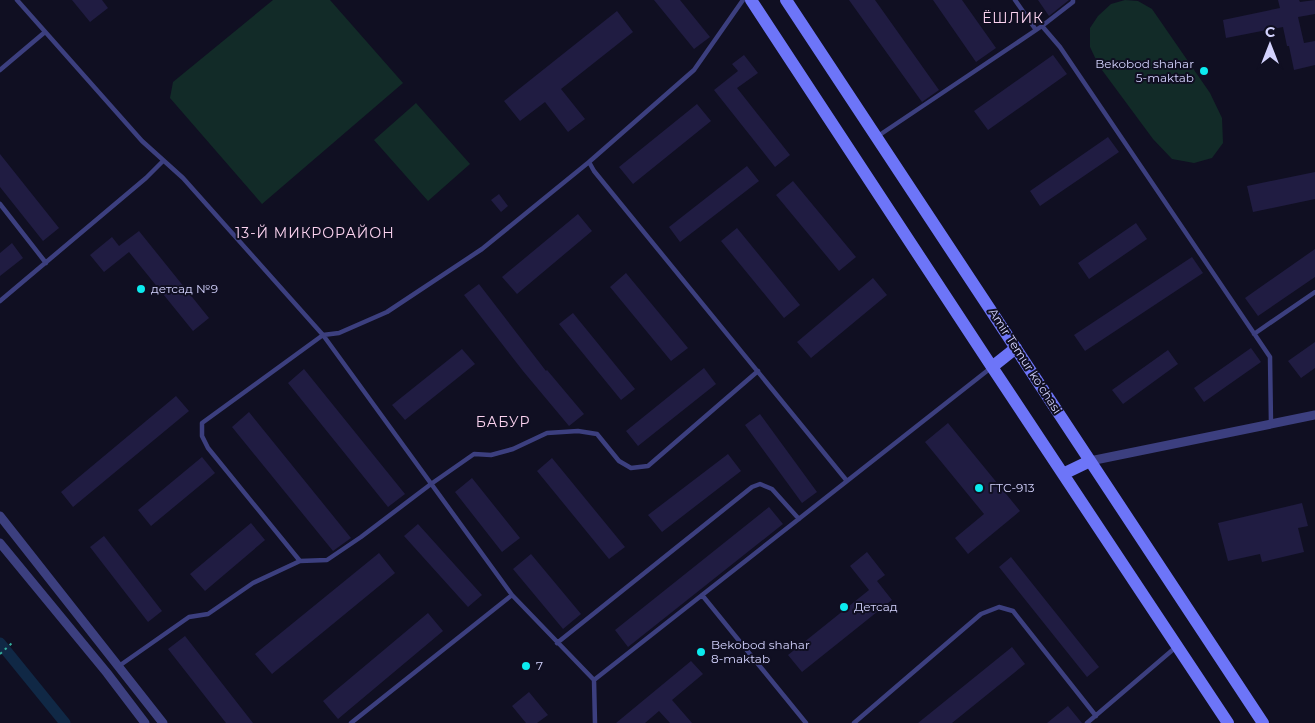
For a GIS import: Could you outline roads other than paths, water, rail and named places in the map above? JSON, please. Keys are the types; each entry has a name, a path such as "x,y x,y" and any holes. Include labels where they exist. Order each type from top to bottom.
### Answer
{"street":[{"path":"751,0 1228,723"},
{"name":"Amir Temur koʻchasi","path":"786,0 1263,723"},
{"path":"992,367 1016,348"},
{"path":"1063,474 1090,461 1315,415"},
{"path":"0,516 163,723"},
{"path":"0,543 145,723"},
{"path":"61,619 74,609"}],"lane":[{"path":"17,0 142,141 183,178 323,335 512,595 594,680 596,723"},
{"path":"300,561 208,448 202,436 202,423 323,335 339,333 387,312 482,249 589,162 694,70 744,0"},
{"path":"1015,0 1036,30"},
{"path":"876,137 1042,26 1073,2 1073,0"},
{"path":"1042,26 1060,47 1270,357 1271,424"},
{"path":"0,70 45,32"},
{"path":"0,301 146,178 163,160"},
{"path":"589,162 600,178 847,481"},
{"path":"0,204 46,263"},
{"path":"1254,334 1315,292"},
{"path":"594,680 992,367"},
{"path":"119,666 189,617 208,614 253,583 300,561 327,560 474,454 491,455 513,449 548,434 578,430 597,434 618,461 631,468 648,466 758,371"},
{"path":"557,643 752,487 760,484 772,489 799,519"},
{"path":"351,723 512,595"},
{"path":"702,595 806,723"},
{"path":"854,723 982,614 999,607 1013,611 1096,716"},
{"path":"1087,723 1178,647"}],"waterway":[{"path":"0,643 65,723"}],"place":[{"name":"Bekobod shahar 5-maktab","path":"1204,71"},
{"name":"детсад №9","path":"141,289"},
{"name":"ГТС-913","path":"979,488"},
{"name":"Детсад","path":"844,607"},
{"name":"Bekobod shahar 8-maktab","path":"701,652"},
{"name":"7","path":"526,666"}],"district":[{"name":"ЁШЛИК","path":"1013,18"},
{"name":"13-Й МИКРОРАЙОН","path":"315,233"},
{"name":"БАБУР","path":"503,422"}]}
